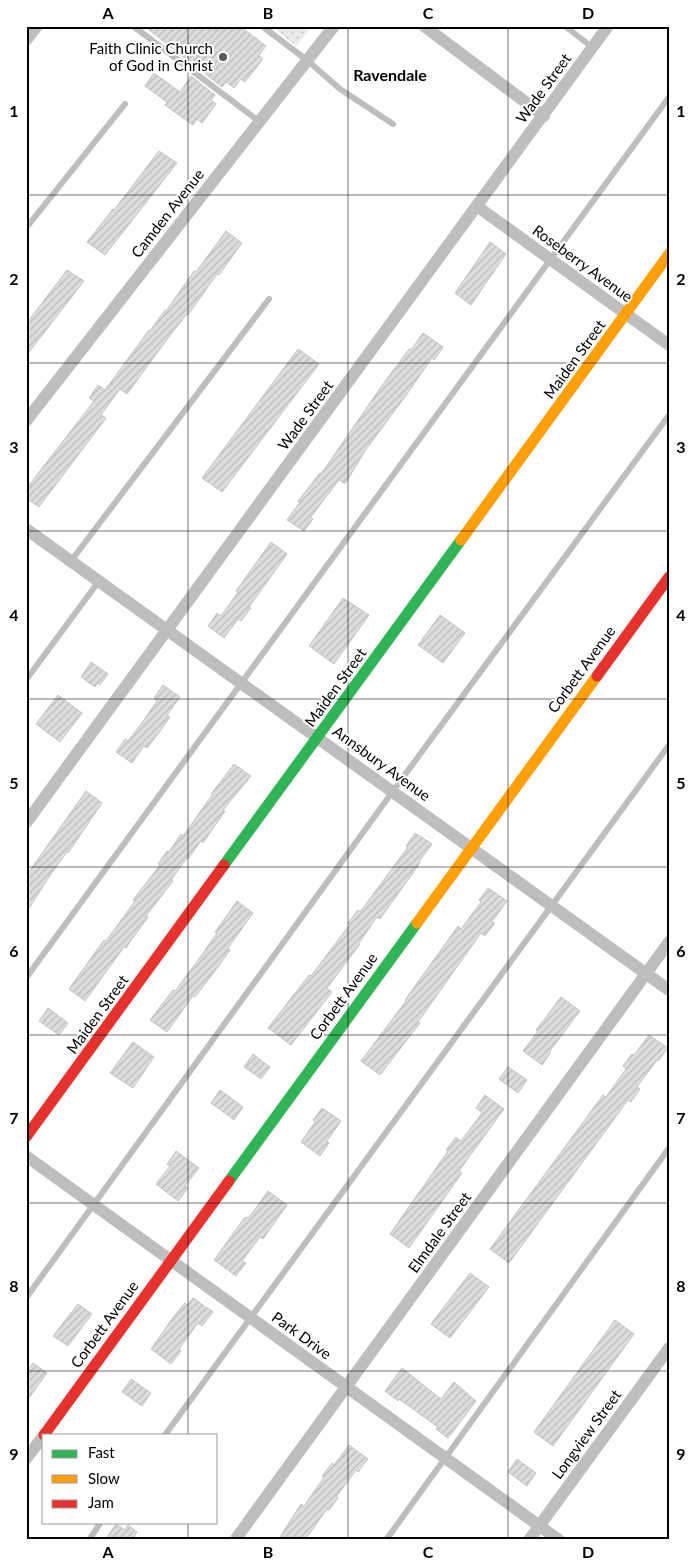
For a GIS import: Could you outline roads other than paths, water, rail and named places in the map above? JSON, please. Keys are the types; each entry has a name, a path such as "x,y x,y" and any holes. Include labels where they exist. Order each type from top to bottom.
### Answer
{"street":[{"path":"26,40 37,26"},
{"name":"Camden Avenue","path":"26,421 334,26"},
{"path":"424,26 544,116"},
{"name":"Wade Street","path":"26,823 478,207 608,26"},
{"name":"Roseberry Avenue","path":"478,207 669,345"},
{"name":"Maiden Street","path":"26,1137 669,254"},
{"name":"Annsbury Avenue","path":"28,533 71,561 241,682 669,990"},
{"name":"Corbett Avenue","path":"45,1434 669,577"},
{"name":"Elmdale Street","path":"235,1540 669,942"},
{"name":"Park Drive","path":"26,1156 559,1540"},
{"name":"Longview Street","path":"529,1540 669,1348"},
{"name":"Corbett Avenue","path":"26,1459 42,1438"}],"lane":[{"path":"133,26 260,122"},
{"path":"262,26 308,61 340,89 392,124"},
{"path":"565,26 593,48"},
{"path":"26,978 669,97"},
{"path":"26,228 125,104"},
{"path":"71,561 269,299"},
{"path":"26,1298 393,791 669,416"},
{"path":"26,680 99,581"},
{"path":"166,1434 669,746"},
{"path":"386,1540 669,1148"},
{"path":"89,1540 100,1524"}],"place":[{"name":"Faith Clinic Church of God in Christ","path":"223,57"}],"district":[{"name":"Ravendale","path":"390,74"}]}
